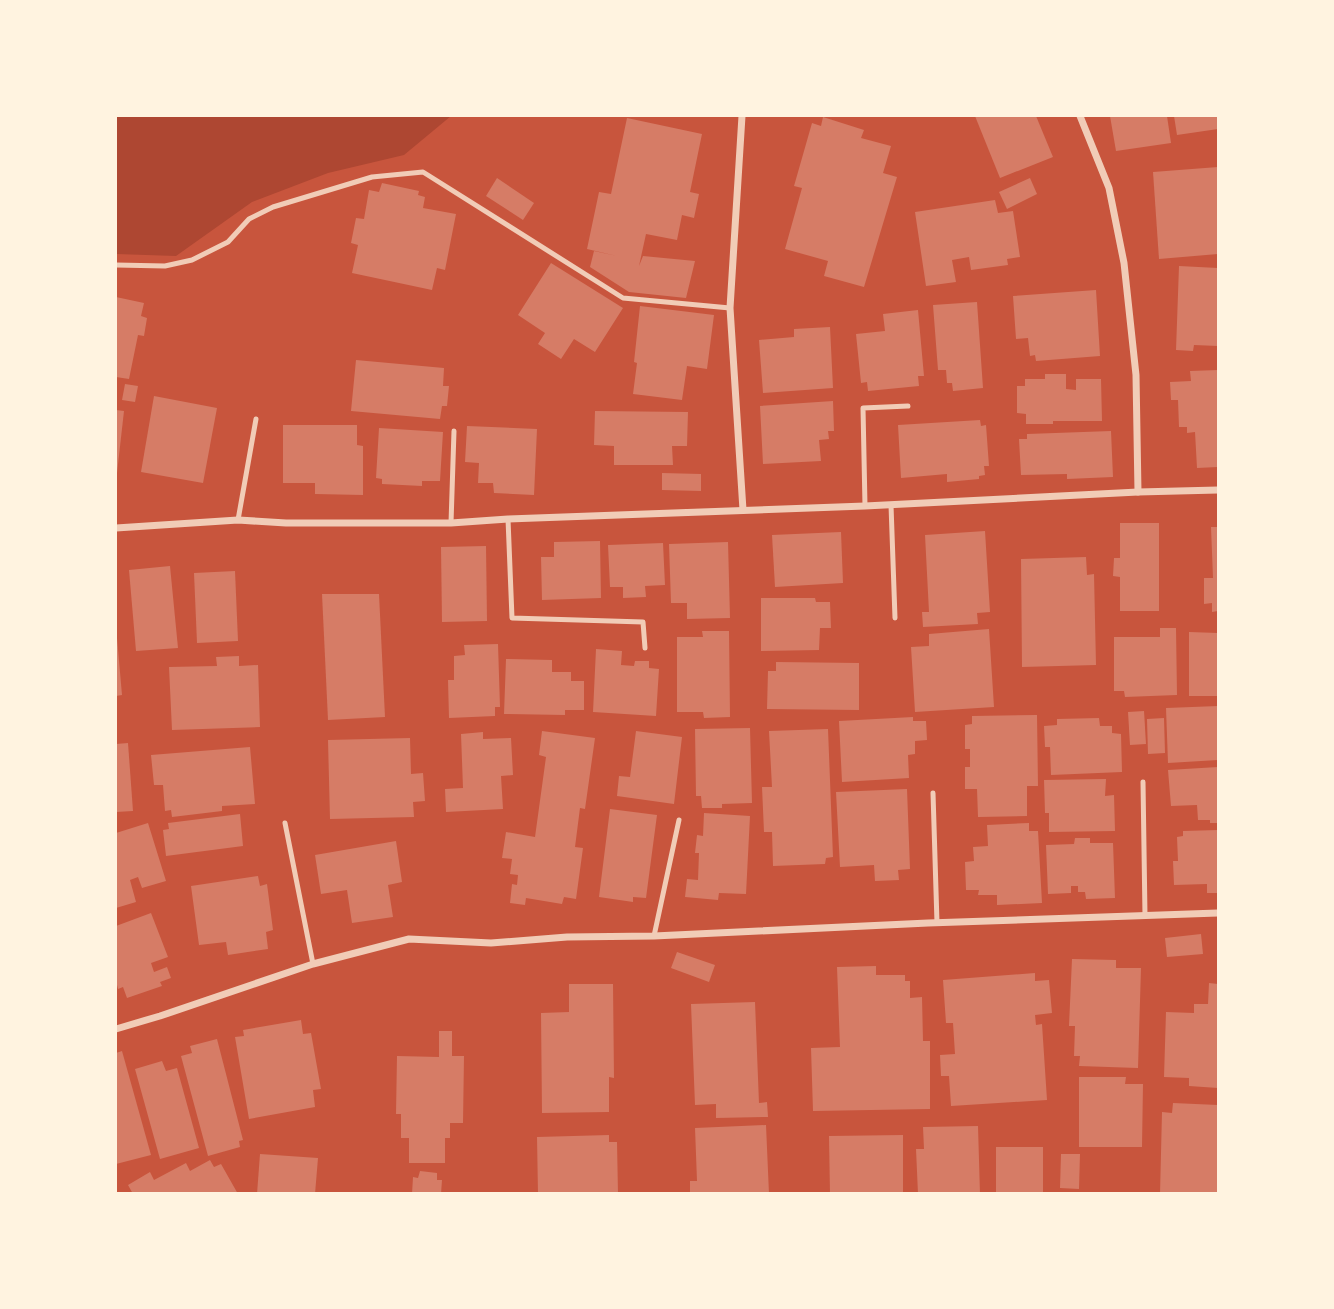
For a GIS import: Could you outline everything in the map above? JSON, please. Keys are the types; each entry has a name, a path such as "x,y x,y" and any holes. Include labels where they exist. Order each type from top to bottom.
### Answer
{"street":[{"path":"742,116 730,308 743,510"},
{"path":"1080,116 1109,188 1124,263 1136,375 1138,492"},
{"path":"116,528 238,520 286,523 451,523 1219,490"},
{"path":"116,1029 313,964 409,939 491,943 567,937 654,936 1219,913"}],"lane":[{"path":"116,265 165,266 192,260 228,242 249,219 273,207 372,177 423,172 623,298 730,308"},
{"path":"865,506 863,408 908,406"},
{"path":"238,520 256,419"},
{"path":"451,523 454,431"},
{"path":"891,505 895,618"},
{"path":"508,519 512,618 643,622 645,648"},
{"path":"1143,782 1145,916"},
{"path":"933,793 937,923"},
{"path":"654,936 679,820"},
{"path":"285,823 313,964"}],"shaded area":[{"path":"116,116 451,116 404,155 328,173 252,202 176,256 116,254"}],"building":[{"path":"975,116 1036,116 1053,157 1000,178"},
{"path":"1110,116 1167,116 1171,143 1116,151"},
{"path":"1174,116 1218,116 1218,129 1177,135"},
{"path":"823,117 864,130 861,138 891,146 883,173 897,177 864,287 824,276 828,261 785,249 802,188 794,186 812,123 821,126"},
{"path":"627,118 702,134 690,192 699,194 694,218 682,215 677,240 646,234 639,266 643,256 695,261 686,298 629,292 590,267 594,251 617,256 587,249 599,192 611,194"},
{"path":"1218,167 1218,254 1159,259 1153,172"},
{"path":"497,178 534,203 523,220 486,196"},
{"path":"1030,178 1037,194 1007,209 999,192"},
{"path":"382,183 419,191 418,195 425,197 423,208 456,214 445,270 437,268 432,290 352,273 358,245 351,243 356,218 364,219 369,190 379,192"},
{"path":"995,200 998,213 1013,211 1020,257 1007,259 1008,265 971,270 969,257 952,260 956,282 926,286 915,212"},
{"path":"551,263 623,308 595,352 574,339 561,359 538,344 545,333 518,315"},
{"path":"1179,266 1218,268 1218,346 1194,345 1193,351 1176,350"},
{"path":"1096,290 1100,356 1036,361 1035,355 1030,356 1028,338 1016,339 1013,296"},
{"path":"116,297 144,303 141,316 147,318 144,336 138,335 129,379 116,377"},
{"path":"977,302 983,388 953,391 952,383 947,383 946,370 938,370 933,305"},
{"path":"640,306 714,315 707,369 687,366 682,400 633,394"},
{"path":"918,310 924,376 918,376 919,386 868,391 867,382 861,383 856,334 885,331 883,314"},
{"path":"830,327 833,388 763,393 759,340 794,337 794,329"},
{"path":"356,360 444,368 443,386 449,386 447,406 442,406 440,419 351,411"},
{"path":"1218,370 1218,467 1197,468 1195,432 1187,433 1187,427 1179,427 1178,400 1171,400 1170,382 1191,381 1190,371"},
{"path":"1045,374 1066,374 1066,389 1076,390 1076,379 1101,379 1102,421 1026,424 1026,414 1017,413 1017,386 1025,386 1025,379 1045,379"},
{"path":"125,384 138,386 135,402 122,400"},
{"path":"154,396 217,408 203,483 141,472"},
{"path":"833,401 834,431 828,431 829,439 819,440 821,461 763,464 760,406"},
{"path":"116,410 124,411 117,473 116,473"},
{"path":"595,411 688,412 687,446 672,446 673,465 614,465 614,446 594,445"},
{"path":"980,420 981,426 986,425 989,466 984,466 985,475 979,476 979,479 947,482 947,474 901,478 898,425"},
{"path":"283,425 357,425 357,445 363,446 363,495 315,494 315,483 283,483"},
{"path":"467,426 537,429 534,495 494,493 493,483 478,483 479,463 465,462"},
{"path":"379,428 443,432 440,481 422,481 422,486 382,484 382,479 376,478"},
{"path":"1111,431 1113,477 1067,479 1067,474 1021,475 1019,439 1027,439 1027,434"},
{"path":"662,473 701,474 701,491 662,490"},
{"path":"1120,523 1159,523 1159,611 1120,611 1120,577 1113,576 1114,558 1120,558"},
{"path":"1211,527 1218,527 1218,611 1212,612 1212,603 1204,604 1204,578 1213,578"},
{"path":"985,531 990,612 977,613 978,624 923,627 922,612 929,612 925,535"},
{"path":"841,532 843,583 775,587 772,535"},
{"path":"600,541 601,598 542,600 541,557 554,557 554,542"},
{"path":"728,542 730,618 687,619 687,603 671,603 669,544"},
{"path":"663,543 665,585 645,586 646,597 623,598 623,587 610,587 608,545"},
{"path":"486,546 487,621 442,622 441,547"},
{"path":"1086,557 1087,575 1094,574 1096,665 1022,667 1021,559"},
{"path":"170,566 178,648 136,651 129,570"},
{"path":"235,571 238,641 197,643 194,573"},
{"path":"322,594 379,594 385,717 328,720"},
{"path":"761,598 815,598 816,602 830,602 831,628 820,628 819,650 761,651"},
{"path":"1160,628 1176,628 1177,695 1125,697 1124,691 1114,691 1114,637 1160,637"},
{"path":"989,629 994,707 915,712 911,647 929,646 929,634"},
{"path":"702,631 729,631 730,717 704,718 703,712 677,712 677,637 703,637"},
{"path":"1189,632 1218,633 1218,696 1189,696"},
{"path":"116,638 122,695 116,696"},
{"path":"498,644 500,707 495,707 495,716 449,718 448,680 454,680 454,656 465,655 464,645"},
{"path":"596,649 622,651 621,665 634,666 635,661 649,661 649,668 659,669 656,716 593,712"},
{"path":"239,656 239,666 258,665 260,727 172,730 169,667 217,666 216,657"},
{"path":"506,659 552,660 552,672 571,672 571,681 584,681 584,710 565,710 565,715 504,714"},
{"path":"776,662 859,663 859,710 767,709 768,671 776,671"},
{"path":"1218,706 1218,760 1168,763 1166,708"},
{"path":"1144,711 1146,744 1130,745 1128,712"},
{"path":"1037,715 1038,786 1027,786 1027,816 978,817 977,789 965,789 965,767 970,767 970,749 965,749 965,725 972,724 972,716"},
{"path":"913,717 913,721 926,721 927,740 915,741 915,754 908,755 909,778 842,782 839,721"},
{"path":"1099,718 1100,726 1112,726 1112,733 1121,734 1122,772 1051,775 1050,747 1045,747 1044,726 1057,725 1057,719"},
{"path":"1164,718 1165,753 1148,754 1147,719"},
{"path":"750,728 752,803 702,808 701,796 696,796 695,729"},
{"path":"828,729 833,857 826,858 825,864 773,866 772,832 764,832 762,787 772,787 769,731"},
{"path":"542,731 595,738 585,809 580,808 575,847 583,848 576,899 564,897 562,904 526,898 525,905 510,903 512,884 517,885 518,875 510,874 512,859 502,858 506,832 535,837 546,757 539,755"},
{"path":"636,731 682,737 674,804 617,796 619,776 630,777"},
{"path":"483,732 483,739 511,738 513,775 501,776 503,809 446,812 445,789 463,788 461,734"},
{"path":"410,738 411,774 423,773 425,801 413,802 414,817 330,819 328,740"},
{"path":"128,743 133,811 116,812 116,744"},
{"path":"250,747 255,804 222,806 222,811 172,817 171,810 165,811 163,785 154,785 151,755"},
{"path":"1218,767 1218,823 1198,820 1197,805 1171,806 1168,770"},
{"path":"1106,779 1105,796 1114,795 1115,831 1049,832 1049,813 1045,813 1044,780"},
{"path":"907,789 910,869 898,870 899,880 875,881 874,865 840,867 836,792"},
{"path":"610,809 657,815 646,898 633,897 633,902 599,897"},
{"path":"704,813 750,816 746,894 719,893 718,900 685,897 687,879 698,880 699,853 695,853 697,835 703,836"},
{"path":"240,814 243,846 166,856 163,830 169,829 168,823"},
{"path":"148,823 166,881 142,888 138,877 130,880 136,902 116,908 116,833"},
{"path":"1029,823 1029,831 1038,831 1042,903 997,905 997,895 978,895 979,890 966,890 965,862 974,861 973,847 988,846 987,825"},
{"path":"1218,830 1218,893 1207,893 1207,884 1174,885 1173,861 1178,861 1177,837 1183,836 1183,831"},
{"path":"1075,838 1090,838 1090,843 1113,843 1115,898 1086,899 1085,892 1078,892 1078,886 1071,886 1071,893 1048,894 1046,845 1074,844"},
{"path":"396,841 402,882 388,885 393,917 352,923 347,890 321,894 315,855"},
{"path":"258,876 260,886 267,884 273,930 266,932 268,949 228,955 226,942 199,945 191,886"},
{"path":"151,913 168,957 151,963 154,972 167,967 171,978 160,982 162,986 127,998 123,987 118,989 116,981 116,926"},
{"path":"1201,934 1203,954 1167,957 1165,938"},
{"path":"677,952 715,965 709,982 671,968"},
{"path":"1072,959 1116,960 1116,968 1141,968 1138,1068 1079,1066 1080,1056 1074,1056 1075,1026 1069,1026"},
{"path":"876,966 876,975 905,975 905,981 910,981 910,998 922,997 923,1041 930,1041 930,1109 813,1111 811,1048 840,1047 837,967"},
{"path":"1035,973 1035,981 1049,980 1052,1013 1035,1015 1036,1025 1042,1024 1047,1100 951,1106 949,1076 941,1076 940,1055 955,1054 953,1023 946,1023 943,980"},
{"path":"1209,983 1218,984 1218,1088 1189,1086 1189,1078 1164,1077 1166,1012 1194,1013 1194,1004 1208,1004"},
{"path":"569,984 613,984 614,1078 609,1077 609,1112 542,1113 541,1013 569,1012"},
{"path":"755,1002 759,1103 767,1102 768,1117 716,1118 716,1104 695,1105 691,1004"},
{"path":"301,1020 303,1034 311,1033 321,1089 313,1090 315,1107 249,1119 235,1037 244,1036 243,1030"},
{"path":"439,1031 452,1031 452,1056 464,1056 463,1123 450,1123 450,1138 445,1138 445,1163 409,1163 409,1138 401,1138 401,1114 396,1114 397,1056 439,1057"},
{"path":"217,1039 243,1140 239,1141 240,1147 208,1156 181,1056 192,1053 190,1046"},
{"path":"122,1051 151,1155 116,1164 116,1053"},
{"path":"162,1061 166,1071 177,1068 199,1148 160,1159 135,1069"},
{"path":"1079,1077 1126,1077 1125,1084 1143,1084 1142,1147 1079,1147"},
{"path":"1173,1103 1218,1105 1218,1194 1160,1194 1162,1112 1172,1113"},
{"path":"766,1125 769,1194 690,1194 690,1181 697,1181 695,1128"},
{"path":"978,1126 980,1194 918,1194 916,1149 924,1149 923,1127"},
{"path":"609,1135 609,1142 617,1142 618,1194 538,1194 537,1137"},
{"path":"903,1135 903,1194 830,1194 829,1136"},
{"path":"996,1147 1043,1147 1043,1194 996,1194"},
{"path":"260,1154 318,1158 315,1194 257,1194"},
{"path":"1061,1154 1080,1154 1079,1189 1060,1188"},
{"path":"210,1160 214,1167 221,1164 238,1194 133,1194 128,1185 150,1172 154,1180 186,1163 190,1171"},
{"path":"420,1171 437,1173 437,1180 442,1180 441,1194 412,1194 413,1177 418,1178"}]}
